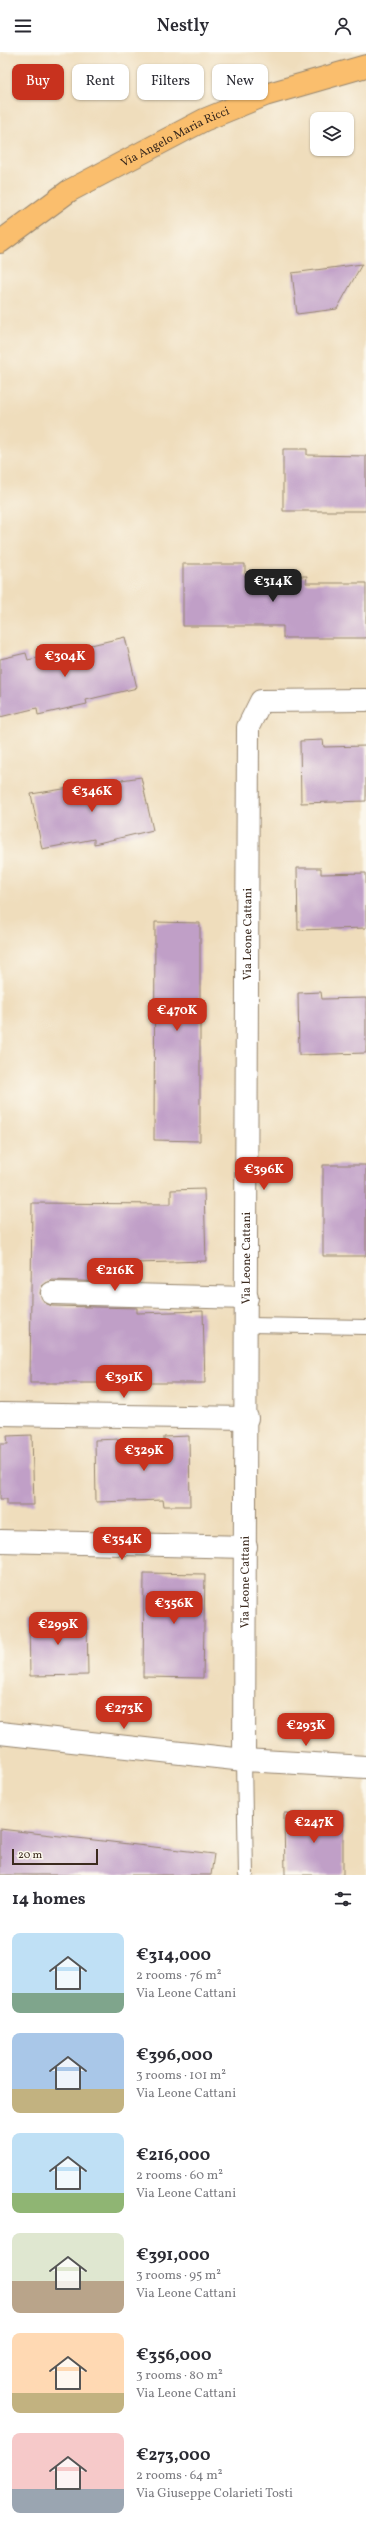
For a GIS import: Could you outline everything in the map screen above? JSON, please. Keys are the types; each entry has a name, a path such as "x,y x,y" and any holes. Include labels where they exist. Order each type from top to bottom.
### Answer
{"main road":[{"name":"Via Angelo Maria Ricci","path":"0,242 68,191 204,120 265,95 366,66"}],"street":[{"name":"Via Leone Cattani","path":"244,1760 247,1418 248,727 261,701 366,700"},
{"path":"52,1293 247,1298"},
{"path":"0,1414 247,1418"},
{"path":"0,1541 246,1547"},
{"path":"0,1733 244,1760 366,1767"}],"lane":[{"path":"247,1325 366,1327"},
{"name":"Via Leone Cattani","path":"244,1760 246,1875"}],"building":[{"path":"362,264 337,309 297,314 292,273"},
{"path":"283,449 307,449 307,455 366,456 366,511 283,511"},
{"path":"183,564 245,564 245,576 307,576 306,583 366,583 366,638 283,638 283,626 183,626"},
{"path":"125,637 137,688 86,700 87,704 38,715 37,708 0,717 0,659 26,653 28,660"},
{"path":"323,740 324,747 366,746 366,801 301,803 300,741"},
{"path":"141,777 153,830 94,844 94,839 42,849 31,794"},
{"path":"297,868 321,868 321,874 366,873 366,928 298,930"},
{"path":"155,922 200,923 200,1141 154,1140"},
{"path":"321,992 322,999 366,998 366,1053 299,1055 298,993"},
{"path":"323,1165 366,1165 366,1256 323,1256"},
{"path":"204,1189 206,1261 137,1263 137,1283 52,1280 42,1286 40,1293 45,1303 52,1306 137,1308 137,1313 203,1311 205,1383 30,1383 32,1203 171,1204 171,1190"},
{"path":"32,1435 34,1505 7,1505 7,1499 0,1499 0,1444 8,1444 7,1436"},
{"path":"189,1436 190,1506 164,1506 163,1500 96,1502 95,1440 118,1439 119,1446 164,1445 164,1437"},
{"path":"144,1573 205,1574 203,1678 143,1677"},
{"path":"87,1616 88,1675 30,1676 29,1617"},
{"path":"284,1813 343,1813 343,1875 285,1875"},
{"path":"0,1829 214,1854 211,1875 0,1875"}]}
